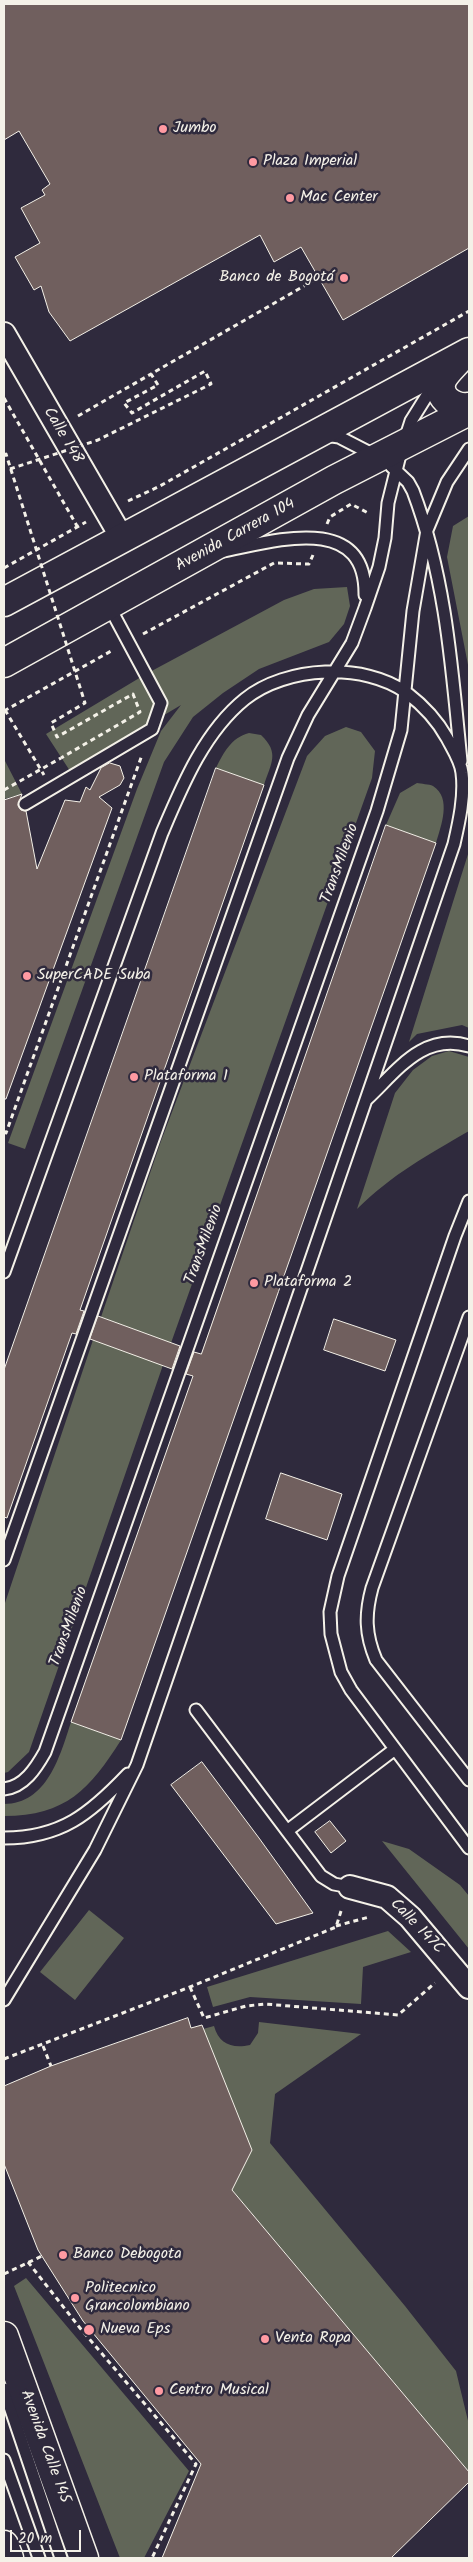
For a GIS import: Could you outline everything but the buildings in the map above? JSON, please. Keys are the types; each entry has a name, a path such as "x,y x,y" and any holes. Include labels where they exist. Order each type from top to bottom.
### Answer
{"main road":[{"path":"464,356 443,378 442,391 443,397 454,405 469,406"},
{"path":"4,602 464,356"},
{"name":"Avenida Carrera 104","path":"4,663 334,480 392,458 469,411"},
{"name":"Avenida Calle 145","path":"4,2336 84,2558"},
{"path":"4,2545 8,2558"}],"street":[{"name":"Calle 148","path":"4,334 122,538"},
{"name":"Calle 147C","path":"350,1887 387,1897 410,1917 469,1987"}],"lane":[{"path":"4,1560 278,784 308,716 352,643 365,608 381,557 392,458 420,404 436,380 464,356"},
{"name":"TransMilenio","path":"4,2000 95,1850 136,1765 454,844 460,813 462,772 446,615 427,530 413,490 392,458 339,437 327,434 315,436"},
{"name":"TransMilenio","path":"4,1789 23,1781 36,1768 45,1752 377,811 402,730 412,619 427,530 447,482 469,449"},
{"path":"200,556 294,537 321,538 332,541 348,550 359,562 366,582 365,608"},
{"path":"25,804 152,729 161,704 109,606"},
{"name":"TransMilenio","path":"4,1272 162,834 183,784 223,721 246,698 268,685 290,677 313,672 336,672 358,675 406,693 436,719 462,772 469,796"},
{"name":"TransMilenio","path":"365,1100 418,1051 434,1044 448,1042 469,1046"},
{"path":"469,1201 452,1245 333,1594 331,1634 341,1672 351,1690 469,1848"},
{"path":"469,1317 372,1588 366,1609 366,1626 369,1643 376,1660 469,1780"},
{"path":"196,1710 321,1876 334,1884 350,1887"},
{"path":"286,1831 395,1750"},
{"name":"TransMilenio","path":"4,1838 44,1834 70,1824 87,1814 105,1798 136,1765"},
{"path":"4,2388 61,2558"},
{"path":"4,2460 39,2558"}],"path":[{"path":"57,428 318,278"},
{"path":"4,568 77,526 160,486 469,311"},
{"path":"10,469 98,440 211,384 205,371 132,413 124,403 158,385 151,374"},
{"path":"4,398 77,526"},
{"path":"4,455 6,454 85,703 51,724 57,737 133,694 140,712 4,790"},
{"path":"327,524 330,517 351,504 365,511"},
{"path":"51,788 4,710 274,563 309,564 314,552"},
{"path":"4,1132 6,1133 152,729"},
{"path":"336,1927 350,1887"},
{"path":"4,2059 43,2046 336,1927 374,1916"},
{"path":"190,1987 204,2018 246,2006 265,2004 398,2015 454,1968"},
{"path":"43,2046 51,2066"},
{"path":"4,2274 42,2256"},
{"path":"28,2262 80,2328 196,2464 152,2558"}],"green space":[{"path":"469,516 469,670 447,557 453,526"},
{"path":"347,587 350,606 344,624 329,642 259,669 223,693 193,717 164,762 25,1149 8,1143 137,789 161,731 181,705 70,771 46,734 146,674 284,600 314,589"},
{"path":"346,727 361,732 375,751 372,778 171,1343 101,1317 161,1141 307,756 325,736"},
{"path":"249,733 261,735 267,741 272,753 271,764 264,785 216,768 225,751 233,742 237,738"},
{"path":"4,759 22,794 4,799"},
{"path":"417,783 433,786 439,791 442,798 444,813 436,843 386,825 400,793"},
{"path":"469,851 469,1028 462,1025 417,1034 409,1042"},
{"path":"449,1051 469,1057 469,1131 397,1175 357,1209 395,1093 413,1070 432,1056"},
{"path":"93,1340 163,1365 29,1752 8,1772 4,1773 4,1606"},
{"path":"71,1722 121,1740 98,1773 87,1786 74,1796 60,1805 44,1811 26,1815 4,1816 4,1804 19,1802 31,1796 50,1776"},
{"path":"382,1841 409,1849 460,1885 469,1896 469,1949"},
{"path":"89,1910 124,1938 75,2000 40,1972"},
{"path":"388,1931 411,1952 363,1967 361,2004 250,1997 213,2007 207,1987"},
{"path":"259,2022 361,2034 275,2094 270,2143 405,2306 456,2371 469,2425 469,2472 232,2190 203,2029 214,2026 219,2037 227,2044 243,2046 250,2045 258,2033"},
{"path":"26,2278 189,2471 144,2558 120,2558 14,2286"}],"place":[{"name":"Jumbo","path":"163,129"},
{"name":"Plaza Imperial","path":"253,162"},
{"name":"Mac Center","path":"290,198"},
{"name":"Banco de Bogotá","path":"344,278"},
{"name":"SuperCADE Suba","path":"27,976"},
{"name":"Plataforma 1","path":"134,1077"},
{"name":"Plataforma 2","path":"254,1283"},
{"name":"Banco Debogota","path":"63,2255"},
{"name":"Politecnico Grancolombiano","path":"75,2298"},
{"name":"Nueva Eps","path":"89,2330"},
{"name":"Venta Ropa","path":"265,2339"},
{"name":"Centro Musical","path":"159,2391"}]}
